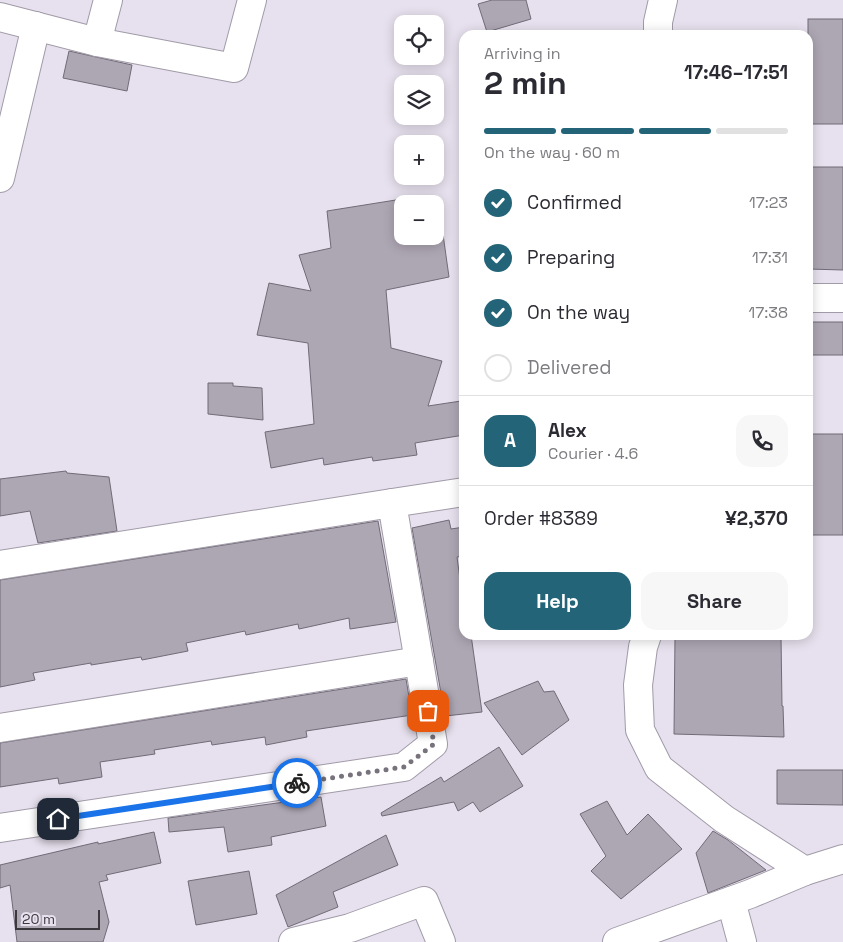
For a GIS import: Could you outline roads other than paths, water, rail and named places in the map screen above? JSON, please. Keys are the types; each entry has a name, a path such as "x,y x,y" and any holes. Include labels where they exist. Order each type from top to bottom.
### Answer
{"street":[{"path":"97,42 108,0"},
{"path":"0,17 97,42 234,68 252,0"},
{"path":"658,30 663,0"},
{"path":"0,178 36,26"},
{"path":"813,298 843,298"},
{"path":"0,565 459,493"},
{"path":"0,828 404,767 434,744 392,504"},
{"path":"646,640 643,647 638,685 640,730 659,768 724,819 804,871"},
{"path":"0,728 419,661"},
{"path":"617,942 731,901 804,871 843,859"},
{"path":"293,942 350,928 424,901 441,942"},
{"path":"731,901 742,942"}]}
